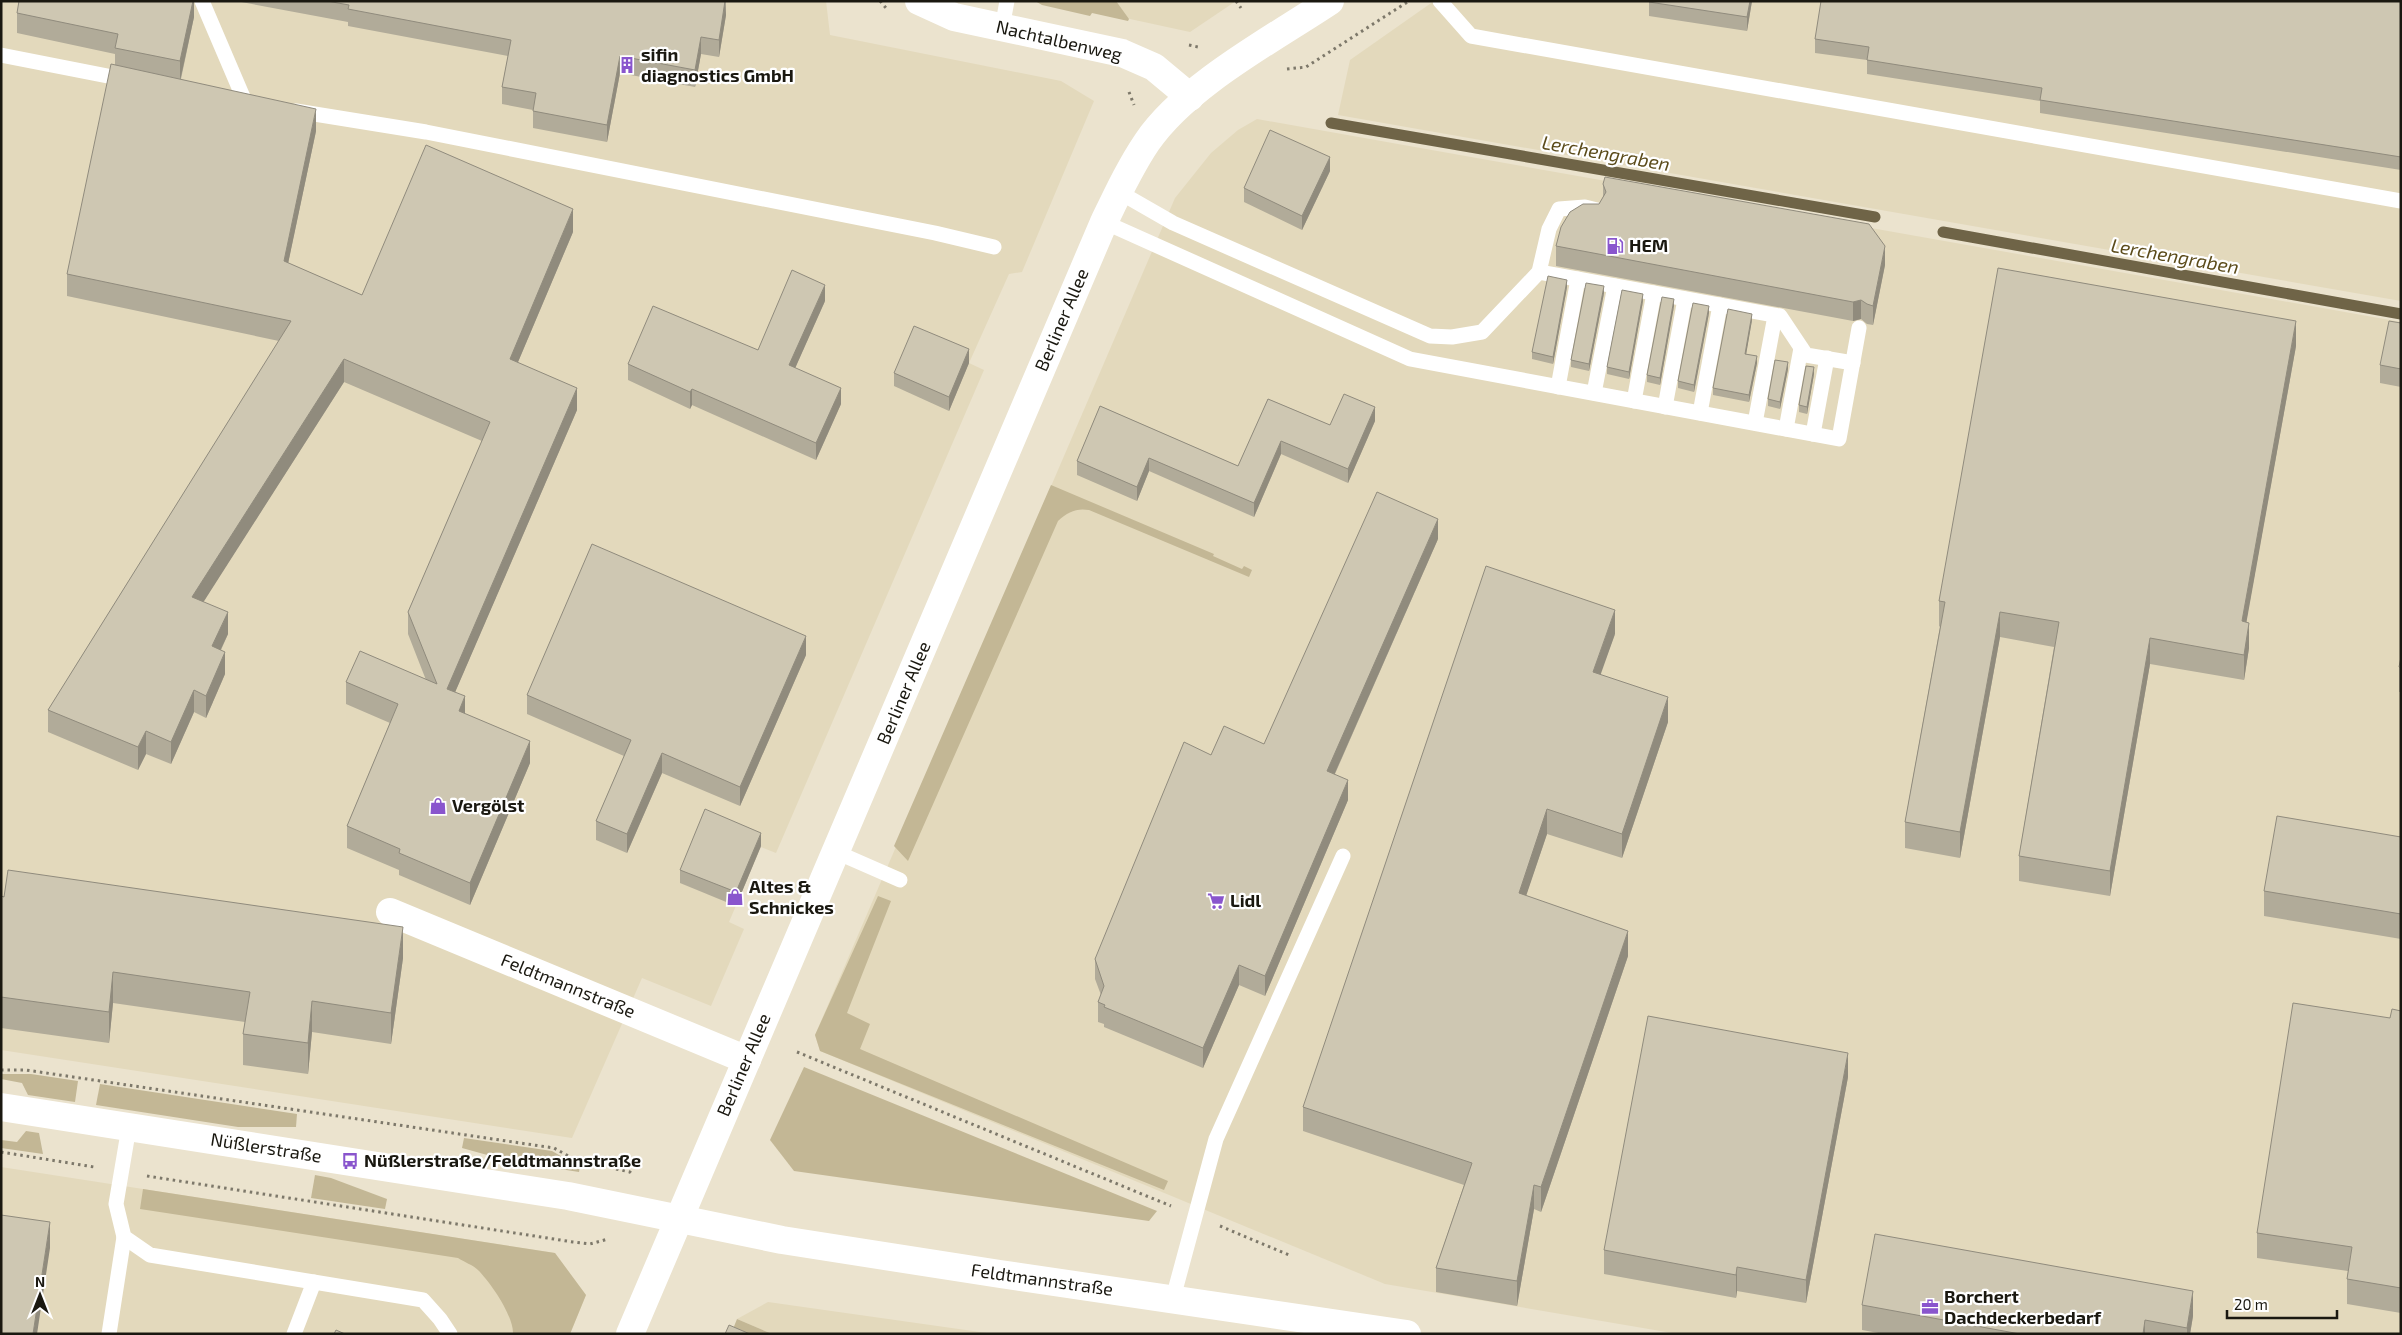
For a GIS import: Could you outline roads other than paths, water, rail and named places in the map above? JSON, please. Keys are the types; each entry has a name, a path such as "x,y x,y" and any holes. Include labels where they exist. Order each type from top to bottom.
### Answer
{"street":[{"name":"Nachtalbenweg","path":"919,1 954,17 1122,53 1154,67 1190,97"},
{"name":"Berliner Allee","path":"630,1334 1104,222 1119,192 1148,140 1173,111 1214,77 1330,1"},
{"name":"Feldtmannstraße","path":"390,912 747,1060"},
{"name":"Nüßlerstraße","path":"1,1107 568,1196 678,1218"},
{"name":"Feldtmannstraße","path":"678,1218 782,1240 1407,1334"}],"lane":[{"path":"202,1 246,104"},
{"path":"1002,28 1007,1"},
{"path":"1440,1 1471,36 2401,200"},
{"path":"1,55 138,82"},
{"path":"226,100 265,107"},
{"path":"284,110 426,132 935,233 994,247"},
{"path":"1119,192 1173,223 1430,336 1452,337 1482,332 1539,272 1549,229 1559,209 1585,207 1597,210"},
{"path":"1104,222 1410,360 1839,439 1859,328"},
{"path":"1539,272 1780,316 1806,354 1853,363"},
{"path":"1558,387 1578,279"},
{"path":"1594,393 1614,286"},
{"path":"1634,401 1654,293"},
{"path":"1665,407 1685,299"},
{"path":"1700,413 1720,305"},
{"path":"1755,423 1775,316"},
{"path":"1786,429 1801,348"},
{"path":"1813,434 1827,358"},
{"path":"836,852 900,880"},
{"path":"1173,1298 1216,1139 1343,856"},
{"path":"109,1334 124,1237 116,1204 129,1127"},
{"path":"124,1237 150,1255 422,1300 440,1319 450,1334"},
{"path":"294,1334 314,1282"}],"waterway":[{"name":"Lerchengraben","path":"1331,123 1875,217"},
{"name":"Lerchengraben","path":"1943,232 2401,314"}],"place":[{"name":"sifin diagnostics GmbH","path":"627,65"},
{"name":"HEM","path":"1615,246"},
{"name":"Vergölst","path":"438,806"},
{"name":"Altes & Schnickes","path":"735,897"},
{"name":"Lidl","path":"1216,901"},
{"name":"Nüßlerstraße/Feldtmannstraße","path":"350,1161"},
{"name":"Borchert Dachdeckerbedarf","path":"1930,1307"}]}
